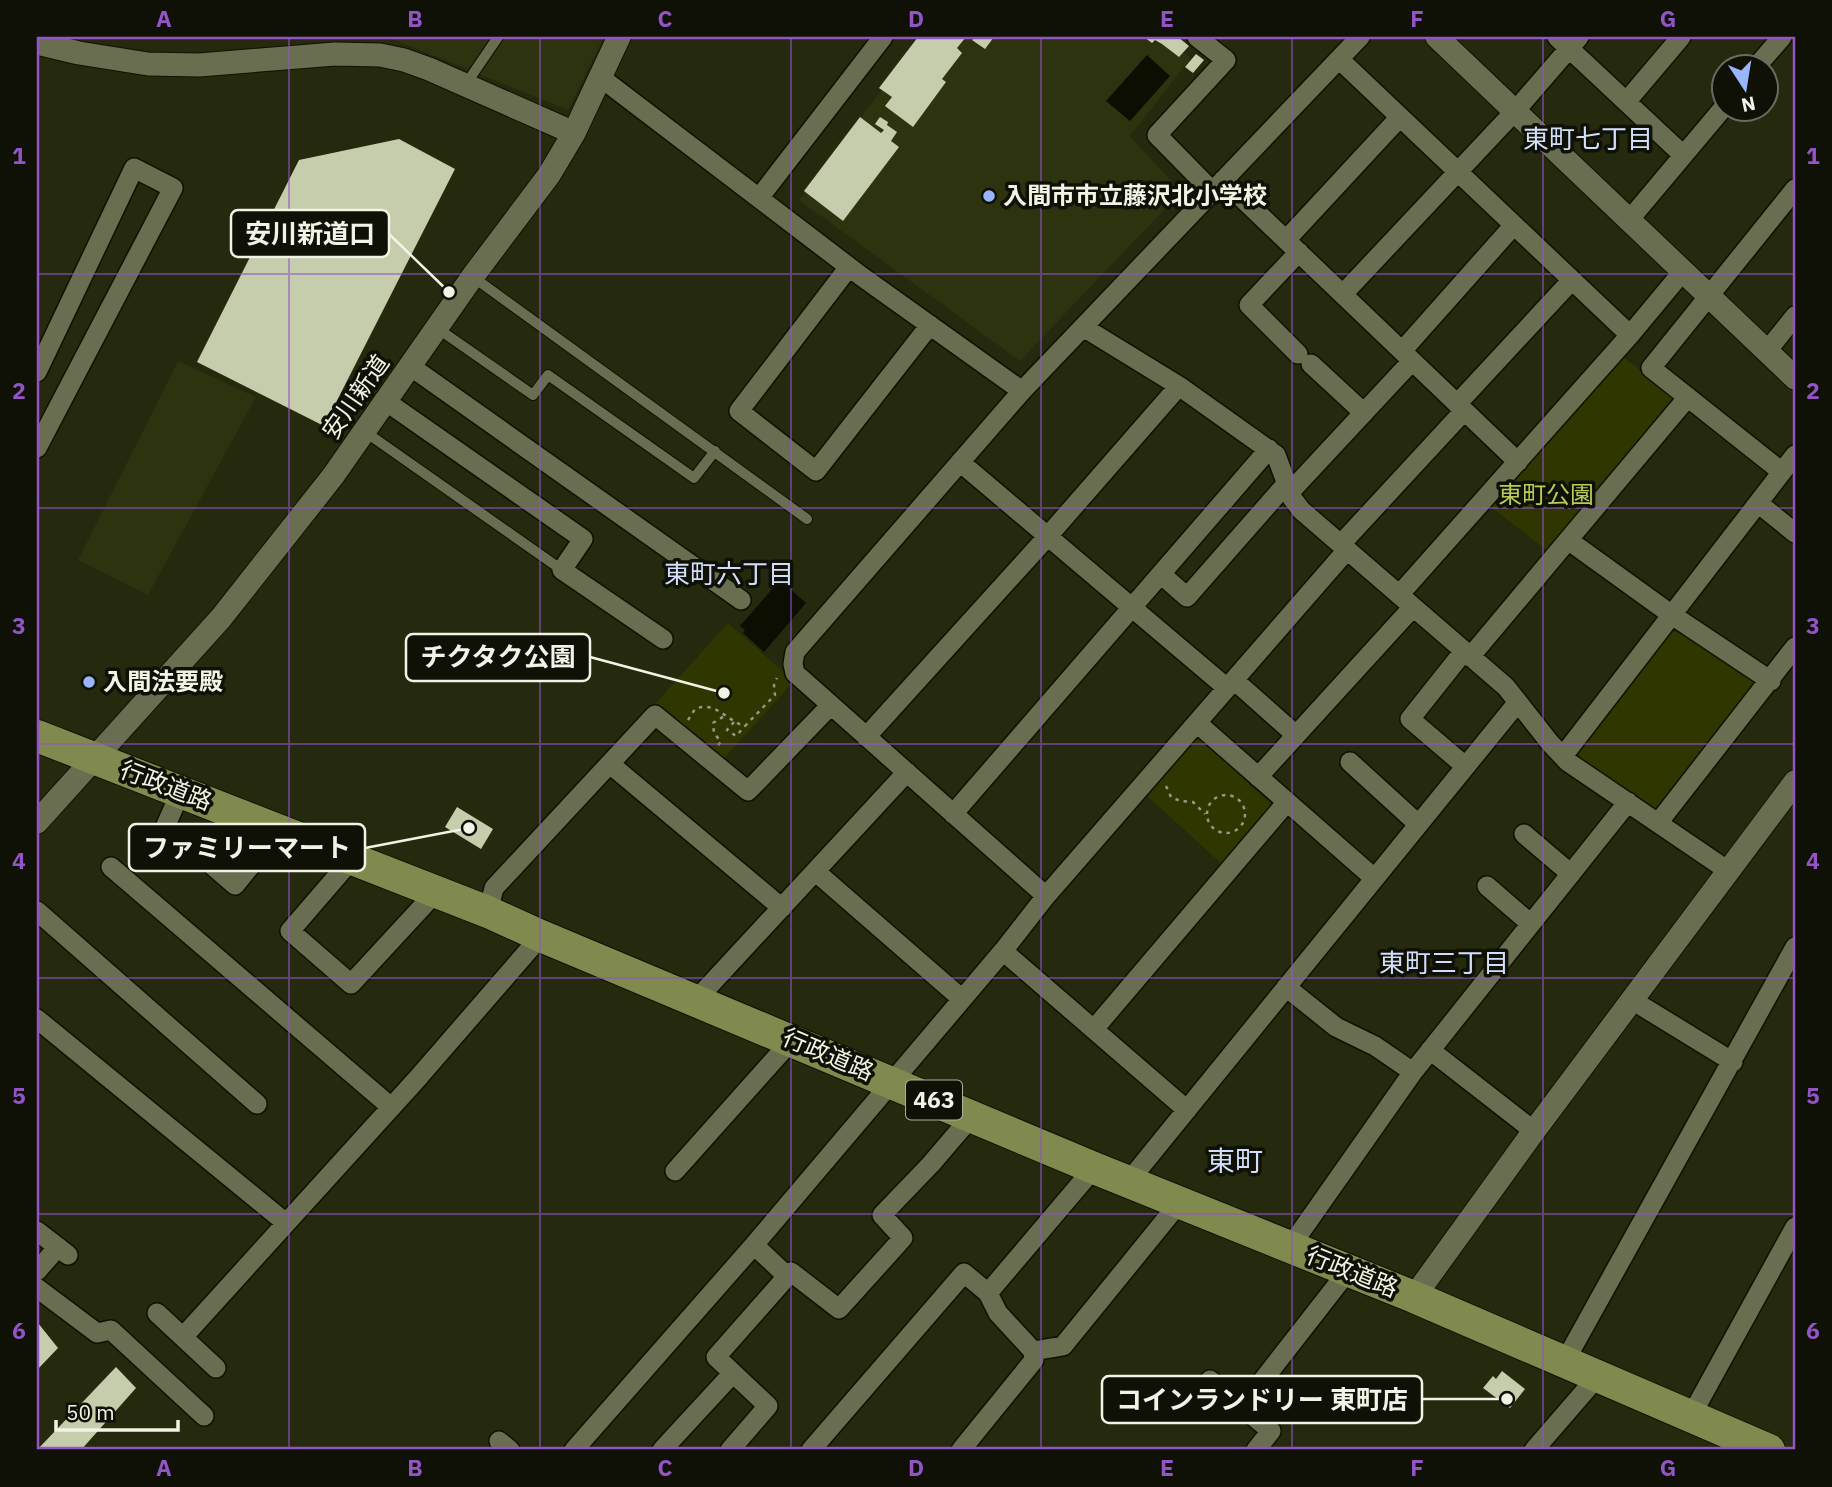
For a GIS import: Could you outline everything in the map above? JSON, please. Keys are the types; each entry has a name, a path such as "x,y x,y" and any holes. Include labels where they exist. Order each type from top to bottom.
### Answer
{"highway":[{"name":"行政道路","path":"37,736 488,912 1094,1168 1565,1361 1691,1416 1727,1442 1769,1450"}],"street":[{"name":"安川新道","path":"37,822 221,618 285,539 473,276 549,175 574,133 619,37"},
{"path":"759,198 883,37"},
{"path":"1199,37 1226,60 1157,135 1292,246 1517,462"},
{"path":"1046,896 795,673 795,652 1022,391 1360,37"},
{"path":"1437,37 1795,378"},
{"path":"1626,102 1681,37"},
{"path":"1769,52 1782,37"},
{"path":"1343,294 1516,110 1568,41 1626,102 1683,155"},
{"path":"37,43 110,60 148,64 199,65 335,54 380,55 404,60 574,133"},
{"path":"1339,59 1630,335"},
{"path":"600,76 849,267 1022,391"},
{"path":"1364,413 1249,305 1292,246 1400,117"},
{"path":"1630,219 1711,122"},
{"path":"37,372 134,168 173,188 37,448"},
{"path":"1782,472 1651,368 1795,189"},
{"path":"1162,575 1187,597 1364,413 1514,225"},
{"path":"849,267 739,411 816,471 930,325"},
{"path":"1258,776 1296,735 1517,462 1684,271"},
{"path":"574,1450 754,1245 1003,951 1046,896 1230,684 1461,407 1572,280"},
{"path":"1767,351 1795,316"},
{"path":"1083,327 1180,386 1269,449 1276,455 1301,510 1506,687 1563,756 1727,870"},
{"path":"410,366 741,600"},
{"path":"866,737 1180,386"},
{"path":"1465,766 1410,719 1568,540 1688,397"},
{"path":"384,400 583,539 562,570 663,639"},
{"path":"953,814 1269,449"},
{"path":"1563,756 1795,454"},
{"path":"960,462 1133,609 1296,735"},
{"path":"1758,503 1795,533"},
{"path":"1568,540 1672,615 1771,681"},
{"path":"1658,823 1795,647"},
{"path":"1129,1181 1518,702"},
{"path":"488,912 494,888 655,715 748,791 831,705"},
{"path":"1196,723 1374,878"},
{"path":"1350,762 1418,824"},
{"path":"610,764 782,908"},
{"path":"696,1000 907,772"},
{"path":"1414,1297 1727,870 1795,782"},
{"path":"181,791 166,825 234,886 280,830"},
{"path":"1094,1029 1287,802"},
{"path":"1290,1247 1413,1072 1628,802"},
{"path":"1524,834 1571,874"},
{"path":"352,859 290,931 351,984 436,892"},
{"path":"111,867 391,1107"},
{"path":"816,872 962,999"},
{"path":"1486,886 1531,924"},
{"path":"37,911 257,1104"},
{"path":"183,1337 541,936"},
{"path":"1565,1361 1795,947"},
{"path":"1003,951 1187,1110"},
{"path":"1286,987 1336,1027 1375,1046 1413,1072"},
{"path":"1632,1000 1733,1062"},
{"path":"37,1018 286,1223"},
{"path":"675,1171 792,1040"},
{"path":"1430,1050 1534,1131"},
{"path":"730,1450 768,1406 716,1357 791,1272 839,1309 903,1238 882,1215 972,1116"},
{"path":"988,1293 1094,1168"},
{"path":"1033,1351 1063,1346 1180,1202"},
{"path":"1691,1416 1795,1227"},
{"path":"37,1231 63,1251 37,1271"},
{"path":"754,1245 787,1276"},
{"path":"1242,1407 1348,1270"},
{"path":"811,1450 964,1273 988,1293 998,1313 1033,1351 1034,1360 961,1450"},
{"path":"37,1288 97,1334 111,1330 204,1416"},
{"path":"157,1313 216,1368"},
{"path":"662,1450 733,1373"},
{"path":"1534,1450 1598,1376"},
{"path":"1210,1380 1271,1431 1256,1450"}],"lane":[{"path":"465,85 498,37"},
{"path":"473,276 807,519"},
{"path":"437,328 533,396 548,376 694,478 715,451"},
{"path":"364,431 562,570"}],"path":[{"path":"735,721 727,730 736,736 775,695 776,678 793,664"},
{"path":"683,737 688,720 698,707 708,707 745,726"},
{"path":"708,757 721,741 713,733 713,723 726,715"},
{"path":"1156,769 1171,797 1193,802 1215,829 1233,832 1243,824 1246,812 1241,801 1229,794 1212,801 1207,817"}],"shaded area":[{"path":"380,37 604,37 568,110 390,38"},
{"name":"入間市市立藤沢北小学校","path":"921,37 1162,37 1191,58 1130,136 1181,192 1020,361 799,200"},
{"path":"1147,55 1170,76 1130,121 1106,101"},
{"path":"178,361 256,397 148,595 78,560"},
{"path":"780,580 806,603 764,652 743,633 745,630 740,626"}],"green space":[{"name":"東町公園","path":"1621,355 1676,399 1548,551 1487,504"},
{"path":"728,623 794,681 720,763 654,705"},
{"path":"1676,631 1753,679 1755,687 1658,809 1651,811 1575,759 1573,751 1667,633"},
{"path":"1200,739 1269,802 1271,811 1223,865 1144,793 1190,741"}],"building":[{"path":"918,37 966,37 957,48 962,53 942,79 946,82 913,127 885,106 892,97 879,88"},
{"path":"975,37 994,37 985,49 972,40"},
{"path":"1144,37 1178,37 1189,46 1179,57 1155,40 1152,43"},
{"path":"1196,54 1204,60 1193,73 1185,67"},
{"path":"860,117 881,133 884,130 875,124 880,117 888,122 887,125 897,132 891,141 899,147 843,221 804,191"},
{"path":"399,139 455,169 324,426 197,362 299,160"},
{"path":"457,807 493,829 481,849 445,827"},
{"path":"37,1324 58,1348 37,1370"},
{"path":"116,1367 136,1388 81,1450 37,1450"},
{"path":"1502,1371 1525,1389 1510,1408 1483,1388 1493,1376 1496,1379"}],"place":[{"name":"入間市市立藤沢北小学校","path":"989,196"},
{"name":"安川新道口","path":"449,292"},
{"name":"入間法要殿","path":"89,682"},
{"name":"チクタク公園","path":"724,693"},
{"name":"ファミリーマート","path":"469,828"},
{"name":"コインランドリー 東町店","path":"1507,1399"}],"district":[{"name":"東町七丁目","path":"1588,139"},
{"name":"東町六丁目","path":"729,574"},
{"name":"東町三丁目","path":"1444,963"},
{"name":"東町","path":"1235,1161"}]}
